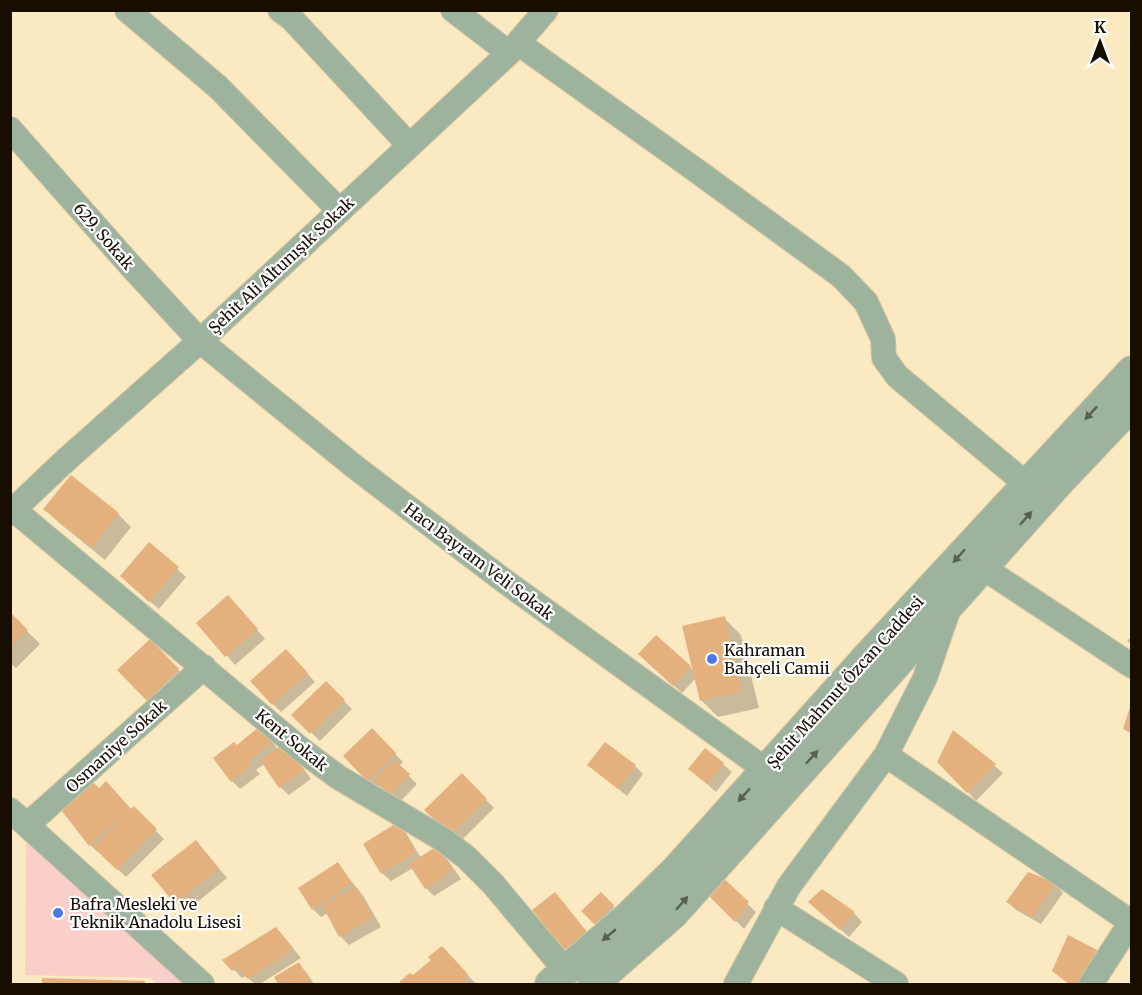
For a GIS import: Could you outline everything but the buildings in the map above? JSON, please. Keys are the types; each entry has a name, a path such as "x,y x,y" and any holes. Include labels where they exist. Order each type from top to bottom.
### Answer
{"street":[{"path":"127,10 218,87 339,210"},
{"path":"280,10 292,19 409,146"},
{"path":"453,10 514,48 697,171 841,276 866,302 883,339 884,358 897,376 1025,483"},
{"name":"Şehit Ali Altunışık Sokak","path":"12,512 67,459 200,341 514,48 546,10"},
{"name":"629. Sokak","path":"10,129 200,341"},
{"name":"Hacı Bayram Veli Sokak","path":"200,341 355,466 503,580 766,770"},
{"name":"Şehit Mahmut Özcan Caddesi","path":"558,978 670,877 1025,483 1131,370"},
{"name":"Şehit Mahmut Özcan Caddesi","path":"593,984 673,914 982,567 1131,405"},
{"name":"Kent Sokak","path":"12,512 204,667 303,751 338,777 444,840 467,858 494,884 558,978"},
{"path":"982,567 1131,666"},
{"path":"736,984 789,885 886,754 925,678 950,603"},
{"name":"Osmaniye Sokak","path":"19,818 204,667"},
{"path":"886,754 1131,922 1090,984"},
{"path":"19,818 202,984"},
{"path":"776,909 896,984"}],"shaded area":[{"name":"Bafra Mesleki ve Teknik Anadolu Lisesi","path":"26,841 186,984 157,984 151,978 25,975"}],"place":[{"name":"Kahraman Bahçeli Camii","path":"712,659"},
{"name":"Bafra Mesleki ve Teknik Anadolu Lisesi","path":"58,913"}]}
